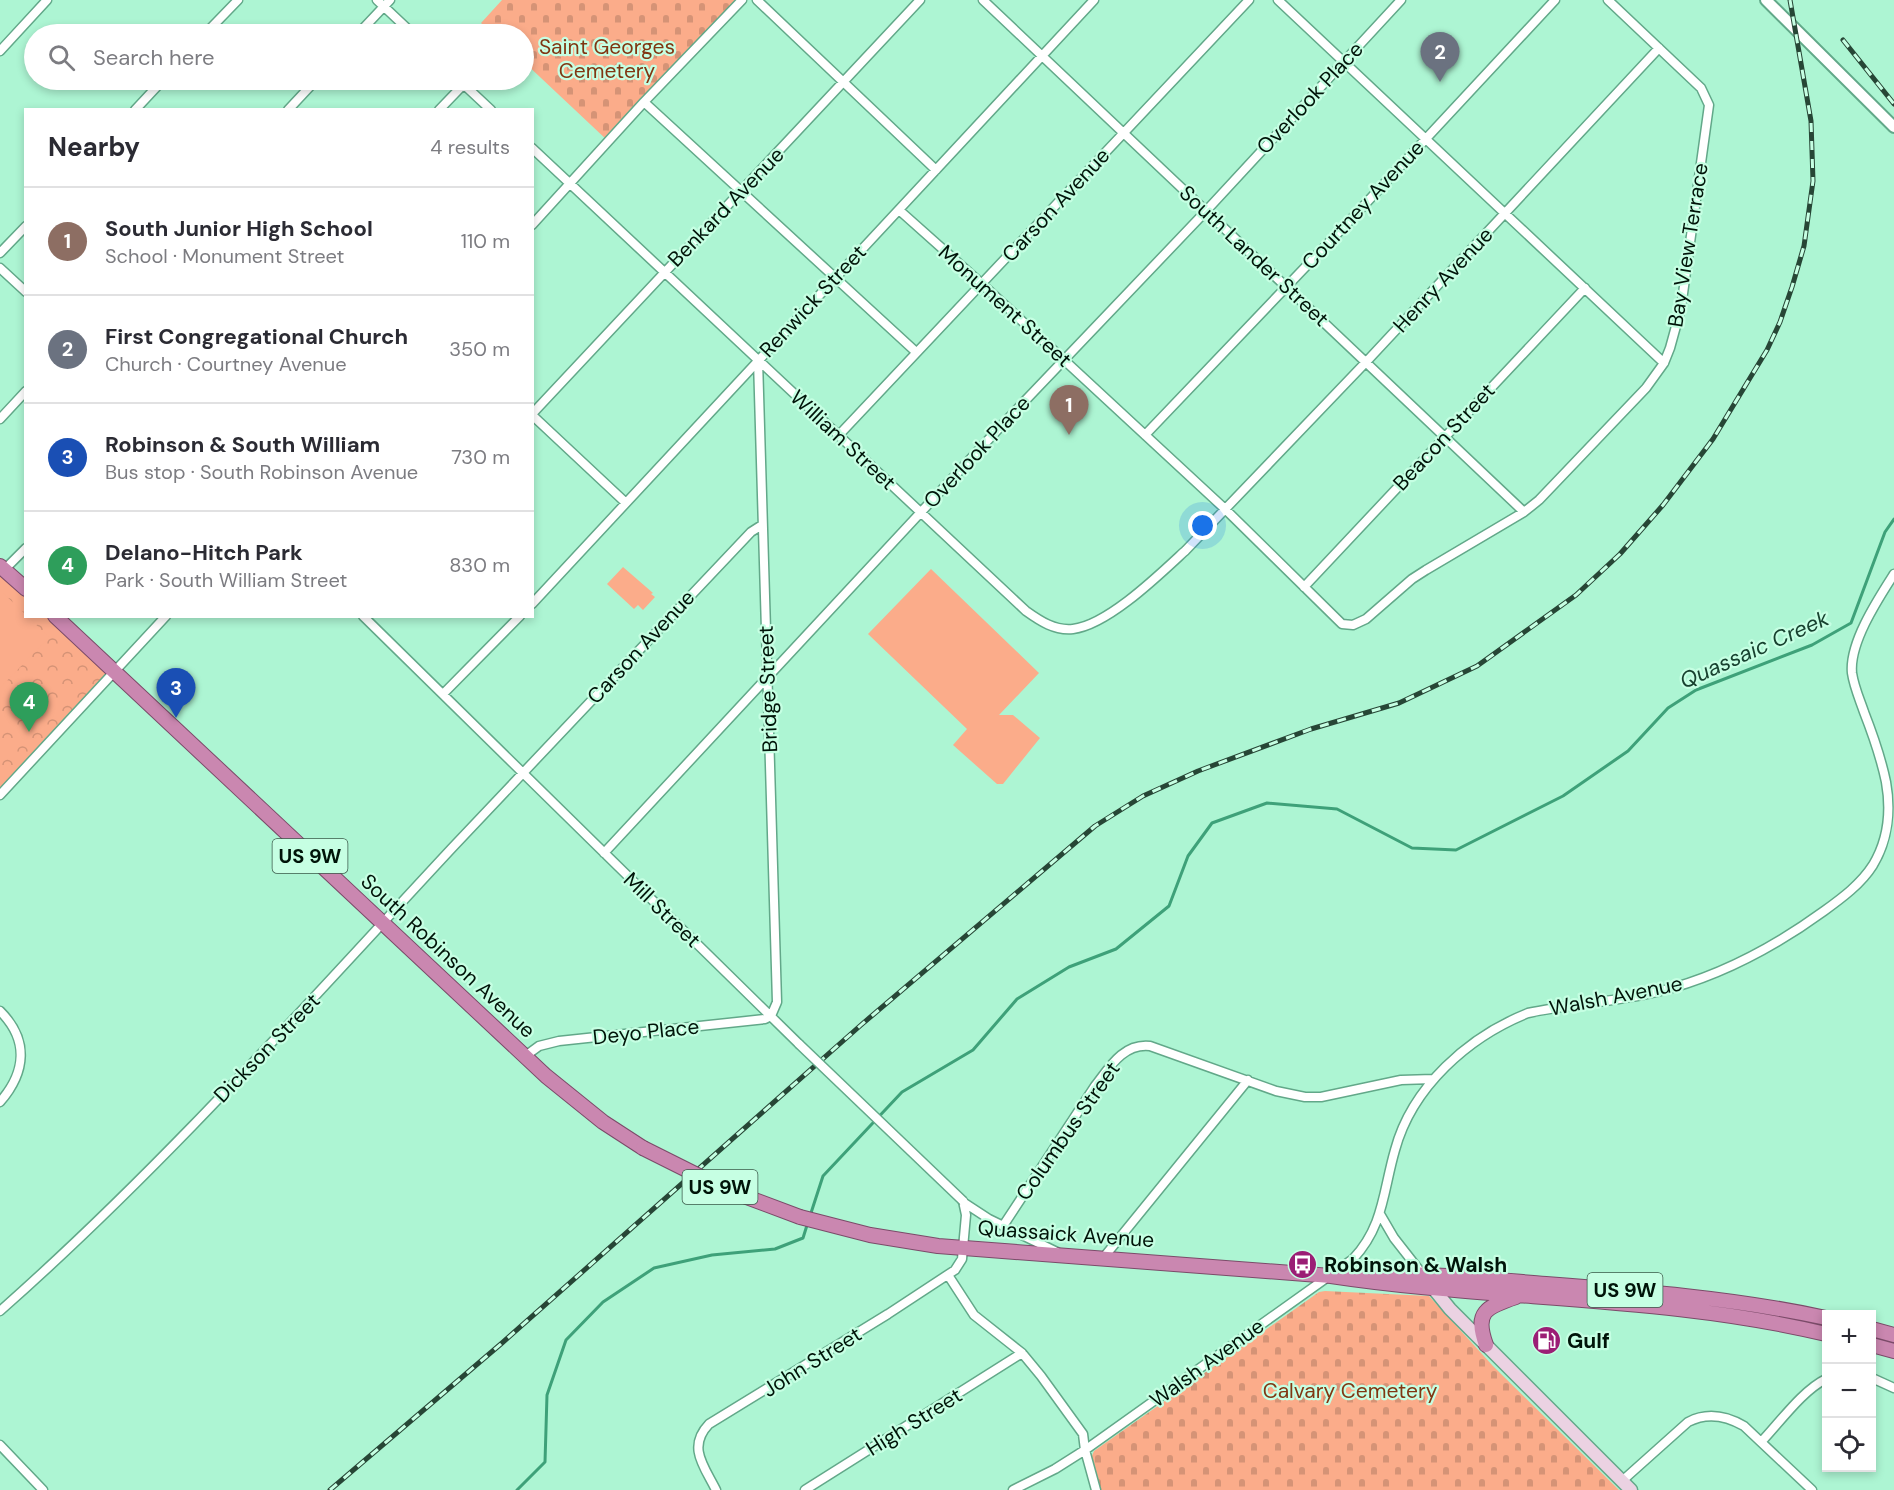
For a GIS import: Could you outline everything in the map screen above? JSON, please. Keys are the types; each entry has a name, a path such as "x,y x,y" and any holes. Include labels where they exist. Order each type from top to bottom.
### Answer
{"highway":[{"path":"2,568 24,587"},
{"name":"South Robinson Avenue","path":"57,618 382,925 524,1057 584,1108 643,1148 724,1189 800,1217"},
{"name":"Quassaick Avenue","path":"800,1217 848,1230 913,1242 963,1248 1331,1276 1432,1288"},
{"name":"Quassaick Avenue","path":"1331,1276 1364,1273 1423,1275"},
{"name":"US 9W","path":"1423,1275 1686,1295 1756,1304 1822,1317"},
{"name":"US 9W","path":"1432,1288 1689,1310 1764,1321 1822,1333"},
{"path":"1486,1345 1480,1324 1486,1310 1493,1305 1523,1295"},
{"path":"1876,1330 1894,1335"},
{"path":"1876,1346 1894,1351"}],"main road":[{"path":"1423,1275 1432,1288 1486,1345 1631,1490"}],"street":[{"path":"25,24 47,0"},
{"path":"215,24 238,0"},
{"path":"534,223 644,102 742,0"},
{"path":"757,0 936,170"},
{"name":"Benkard Avenue","path":"534,413 920,0"},
{"name":"South Lander Street","path":"983,0 1524,512"},
{"name":"Renwick Street","path":"534,602 1094,0"},
{"name":"Carson Avenue","path":"838,436 1249,0"},
{"path":"1278,0 1664,363"},
{"name":"Overlook Place","path":"604,853 920,512 1206,211 1401,0"},
{"name":"Courtney Avenue","path":"1145,435 1555,0"},
{"name":"Bay View Terrace","path":"1345,626 1366,619 1426,570 1524,512 1539,500 1646,388 1664,363 1680,308 1709,105 1701,88 1608,0"},
{"path":"1766,0 1894,128"},
{"path":"366,24 384,2 404,24"},
{"path":"0,51 24,25"},
{"name":"Henry Avenue","path":"1225,509 1367,362 1659,48"},
{"path":"137,108 154,90"},
{"path":"290,108 307,90"},
{"path":"441,108 455,90"},
{"path":"470,90 489,108"},
{"path":"644,102 916,352"},
{"name":"William Street","path":"534,150 838,436 1026,611 1043,624 1072,629 1089,625 1104,617 1152,581 1186,550 1225,509"},
{"name":"Monument Street","path":"899,210 1225,509 1345,626"},
{"path":"0,253 24,228"},
{"path":"0,268 24,290"},
{"name":"Beacon Street","path":"1304,587 1585,288"},
{"name":"Bridge Street","path":"758,360 777,1002 771,1017"},
{"path":"0,419 24,393"},
{"path":"534,417 626,503"},
{"name":"Carson Avenue","path":"523,773 751,532 762,525"},
{"path":"2,568 24,551"},
{"name":"Walsh Avenue","path":"1013,1490 1055,1469 1085,1450 1353,1259 1362,1250 1375,1229 1401,1129 1410,1111 1434,1079 1480,1039 1510,1020 1528,1013 1656,993 1721,972 1784,938 1838,900 1864,878 1877,858 1885,837 1888,803 1886,782 1877,748 1855,687 1852,664 1860,637 1874,607 1894,574"},
{"path":"0,795 164,618"},
{"name":"Mill Street","path":"365,618 771,1017 963,1201"},
{"path":"443,694 518,618"},
{"name":"Dickson Street","path":"0,1311 97,1220 301,1014 523,773"},
{"path":"0,1011 15,1030 22,1052 18,1075 11,1090 0,1102"},
{"name":"Deyo Place","path":"524,1057 539,1046 559,1041 700,1027 771,1017"},
{"name":"Columbus Street","path":"1003,1226 1100,1080 1121,1054 1132,1047 1150,1046 1248,1080"},
{"path":"1104,1257 1248,1080 1276,1091 1305,1097 1321,1097 1401,1080 1434,1079"},
{"path":"963,1201 966,1215 963,1248"},
{"name":"Columbus Street","path":"963,1201 974,1210 1003,1226 1063,1255"},
{"path":"1380,1214 1394,1238 1423,1275"},
{"name":"John Street","path":"716,1490 697,1446 700,1433 709,1424 948,1275 959,1265 963,1248"},
{"path":"948,1275 974,1315 1022,1353 1083,1434 1096,1490"},
{"name":"High Street","path":"805,1490 1022,1353"},
{"path":"1876,1380 1894,1388"},
{"path":"1762,1441 1804,1396 1822,1382"},
{"path":"1622,1481 1679,1429 1697,1417 1716,1415 1744,1425 1812,1490"},
{"path":"0,1445 43,1490"}],"green space":[{"name":"Saint Georges Cemetery","path":"502,0 742,0 608,141 534,71 534,24 481,23"},
{"path":"0,566 24,588 24,618 56,618 114,671 0,793"},
{"path":"623,567 655,597 643,610 638,605 634,609 607,584"},
{"path":"931,569 1039,673 999,715 1013,715 1040,738 1003,784 997,784 953,745 967,729 868,634"},
{"path":"0,590 24,613 24,618 29,618 49,637 0,688"},
{"name":"Calvary Cemetery","path":"1319,1292 1429,1296 1493,1366 1619,1490 1101,1490 1091,1458 1094,1451"}],"waterway":[{"name":"Quassaic Creek","path":"810,1216 823,1176 902,1092 973,1050 1017,999 1069,967 1116,949 1169,906 1188,856 1212,823 1267,803 1337,809 1412,848 1456,850 1563,796 1628,751 1668,708 1696,690 1812,645 1851,623 1885,532 1894,519"},
{"name":"Quassaic Creek","path":"517,1490 545,1462 547,1395 566,1340 603,1302 654,1268 712,1255 775,1249 803,1238 808,1222"}],"railway":[{"path":"330,1490 502,1343 861,1025 1095,826 1143,796 1198,771 1311,729 1399,703 1477,666 1576,595 1620,554 1663,505 1713,439 1767,350 1792,287 1804,246 1813,181 1811,121 1790,0"},
{"path":"1843,40 1894,104"}],"place":[{"name":"First Congregational Church","path":"1440,82"},
{"name":"South Junior High School","path":"1069,435"},
{"name":"Robinson & South William","path":"176,718"},
{"name":"Delano-Hitch Park","path":"29,732"},
{"name":"Robinson & Walsh","path":"1303,1265"},
{"name":"Gulf","path":"1546,1341"}]}
